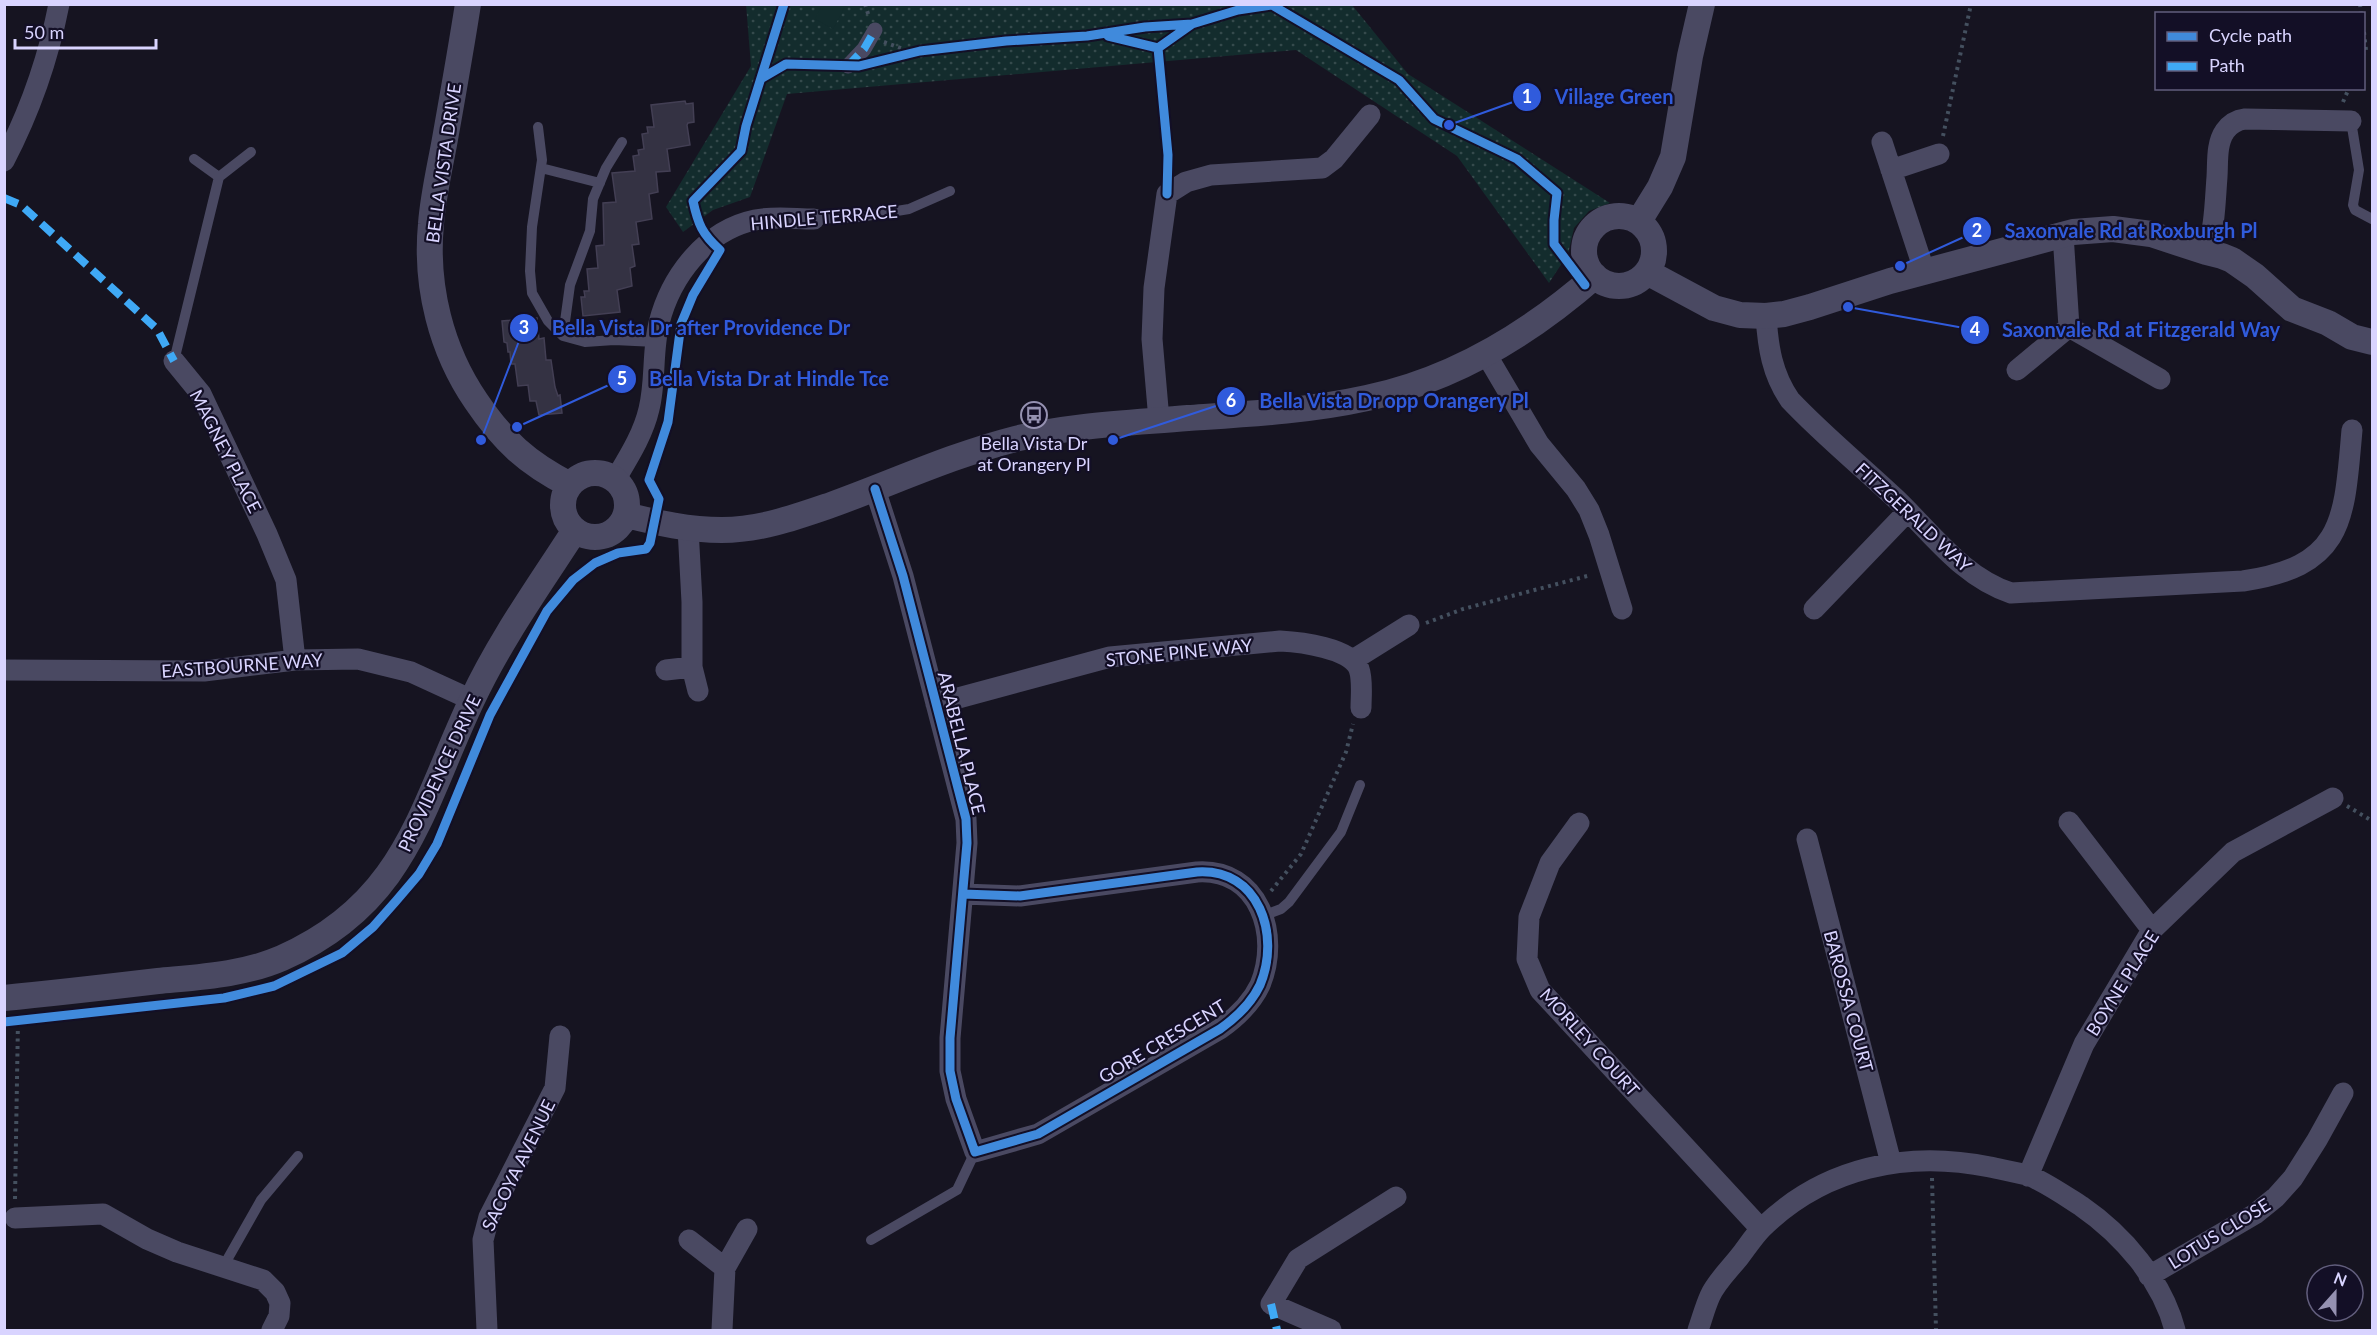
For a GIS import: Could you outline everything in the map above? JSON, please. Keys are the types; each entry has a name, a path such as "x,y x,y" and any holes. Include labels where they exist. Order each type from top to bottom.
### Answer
{"street":[{"path":"4,161 27,118 52,43 59,4"},
{"name":"BELLA VISTA DRIVE","path":"468,4 431,223 430,266 437,313 453,360 482,409 528,461 570,485"},
{"path":"1639,221 1660,188 1672,157 1702,4"},
{"path":"848,66 864,49 875,30"},
{"path":"1159,420 1152,339 1154,298 1167,194 1186,182 1211,175 1322,168 1334,159 1370,115"},
{"path":"2206,252 2212,231 2219,147 2224,131 2230,125 2245,119 2351,121"},
{"path":"1882,142 1925,273"},
{"path":"1891,170 1939,154"},
{"path":"1613,216 1630,217 1639,221 1649,232 1654,243 1654,258 1647,272 1637,281 1621,286 1609,285 1595,276 1587,265 1584,255 1585,242 1590,230 1598,222 1613,216"},
{"name":"HINDLE TERRACE","path":"615,480 641,433 647,415 652,393 656,342 662,314 678,278 693,256 710,241 735,226 755,220 814,219"},
{"path":"1647,272 1714,308 1740,315 1766,316 1810,307 1890,281 2063,234 2093,230 2132,231 2168,238 2232,260 2292,309 2328,323 2352,336 2373,342"},
{"path":"2063,234 2069,327"},
{"path":"2206,252 2293,323 2324,335 2349,349 2373,354"},
{"path":"626,515 688,528 722,530 770,525 875,489 980,449 1015,439 1075,428 1308,408 1367,398 1438,376 1486,354 1549,315 1595,276"},
{"name":"FITZGERALD WAY","path":"1766,316 1771,361 1779,383 1790,400 1956,559 1991,585 2012,592 2243,581 2272,577 2291,571 2311,560 2330,539 2344,500 2352,430"},
{"path":"2017,370 2069,327"},
{"path":"2069,327 2160,378"},
{"path":"1486,354 1539,444 1576,489 1589,510 1622,609"},
{"name":"MAGNEY PLACE","path":"174,361 201,394 286,580 294,660"},
{"path":"595,472 615,480 625,492 627,500 626,515 614,531 601,537 588,536 570,525 563,512 563,498 570,485 581,476 595,472"},
{"name":"ARABELLA PLACE","path":"875,489 903,576 966,819 967,843 950,1038 950,1071 956,1099 975,1152"},
{"path":"1814,609 1908,511"},
{"path":"688,528 692,602 692,667 698,691"},
{"name":"PROVIDENCE DRIVE","path":"4,998 232,973 281,958 332,930 367,902 398,863 425,812 472,700 519,614 575,530"},
{"path":"1361,708 1359,669 1353,660 1409,625"},
{"name":"STONE PINE WAY","path":"936,704 1099,660 1136,654 1280,641 1298,642 1318,647 1340,653 1353,660"},
{"name":"EASTBOURNE WAY","path":"4,670 204,671 294,660 358,659 411,672 472,700"},
{"path":"666,670 692,667"},
{"name":"BOYNE PLACE","path":"2028,1176 2084,1044 2152,930 2233,852 2333,798"},
{"path":"2069,822 2152,930"},
{"name":"MORLEY COURT","path":"1579,823 1550,863 1529,917 1527,959 1540,990 1761,1228"},
{"name":"BAROSSA COURT","path":"1807,839 1891,1162"},
{"path":"963,894 1020,896 1208,871 1220,873 1243,885 1252,893 1260,911"},
{"name":"GORE CRESCENT","path":"975,1152 1038,1134 1233,1019 1254,997 1263,972 1266,956 1265,932 1260,911"},
{"name":"SACOYA AVENUE","path":"487,1330 483,1240 489,1217 555,1088 560,1036"},
{"name":"LOTUS CLOSE","path":"2149,1276 2255,1214 2276,1197 2293,1178 2343,1094"},
{"path":"1698,1330 1711,1294 1761,1228 1786,1208 1827,1183 1863,1169 1891,1162 1931,1160 1963,1162 2028,1176 2054,1188 2101,1220 2127,1246 2149,1276 2164,1303 2175,1330"},
{"path":"1331,1330 1271,1304 1298,1259 1396,1197"},
{"path":"15,1218 103,1214 147,1239 177,1252 263,1280 275,1292 280,1303 279,1316 272,1330"},
{"path":"722,1330 724,1268 747,1229"},
{"path":"689,1240 724,1268"}],"lane":[{"path":"2351,121 2359,170 2353,205 2355,210 2373,219"},
{"path":"538,126 541,168 532,227 530,271 532,293 548,321 563,336 585,342 614,340 656,342"},
{"path":"563,336 570,285 590,231 594,199 622,142"},
{"path":"194,159 219,177 251,152"},
{"path":"541,168 600,183"},
{"name":"MAGNEY PLACE","path":"174,361 219,177"},
{"name":"HINDLE TERRACE","path":"814,219 860,217 909,209 950,191"},
{"path":"1260,911 1281,909 1289,902 1341,832 1360,785"},
{"path":"871,1240 957,1190 975,1152"},
{"path":"223,1267 261,1200 298,1156"}],"path":[{"path":"1939,154 1971,4"},
{"path":"892,58 920,51"},
{"path":"1409,625 1422,624 1473,606 1609,570"},
{"path":"1260,911 1301,854 1346,752 1355,715 1361,708"},
{"path":"2333,798 2369,819 2373,819"},
{"path":"4,1022 21,1020 15,1218"},
{"path":"1931,1160 1936,1330"}],"green space":[{"path":"746,4 1352,5 1408,74 1610,203 1589,211 1574,228 1568,254 1549,283 1457,156 1296,50 787,94 750,197 713,210 683,232 666,207 751,66"},
{"path":"822,5 846,5 833,29 815,19"}],"building":[{"path":"685,101 686,104 693,103 694,122 687,125 690,145 667,149 670,171 656,172 658,192 649,194 652,219 636,222 639,244 632,245 635,266 630,268 632,286 617,290 620,312 583,316 581,297 585,297 584,291 589,291 587,269 598,268 596,246 604,245 603,203 616,202 612,173 635,171 633,156 639,155 638,150 644,149 642,134 648,133 647,127 654,127 651,105"},
{"path":"537,318 539,339 544,338 546,360 551,360 562,413 539,415 536,401 530,401 528,385 518,386 515,364 511,364 510,352 508,352 507,343 504,342 502,321"}],"marked path":[{"path":"848,66 864,49 875,30"},
{"path":"4,198 21,205 157,329 174,361"},
{"path":"1271,1304 1277,1330"}],"cycle path":[{"path":"4,1022 224,998 274,986 342,953 373,927 419,874 437,844 490,715 547,611 573,580 595,563 618,553 646,549 650,543 659,499 649,480 668,422 681,324 693,295 720,250 702,228 693,201 741,151 746,126 784,4"},
{"path":"762,78 786,64 859,66 920,51 1192,24 1238,10 1272,5 1399,80 1434,119 1517,159 1557,193 1554,244 1585,285"},
{"path":"1108,36 1158,48 1192,24"},
{"path":"1158,48 1168,155 1167,194"},
{"path":"875,489 903,576 966,819 967,843 950,1038 950,1071 956,1099 975,1152 1038,1134 1220,1029 1248,1004 1260,985 1266,966 1268,946 1266,926 1260,908 1250,893 1236,881 1218,874 1197,872 1020,896 963,894"}],"place":[{"name":"Village Green","path":"1449,125"},
{"name":"Saxonvale Rd at Roxburgh Pl","path":"1900,266"},
{"name":"Saxonvale Rd at Fitzgerald Way","path":"1848,307"},
{"name":"Bella Vista Dr at Orangery Pl","path":"1034,415"},
{"name":"Bella Vista Dr at Hindle Tce","path":"517,427"},
{"name":"Bella Vista Dr after Providence Dr","path":"481,440"},
{"name":"Bella Vista Dr opp Orangery Pl","path":"1113,440"}]}
